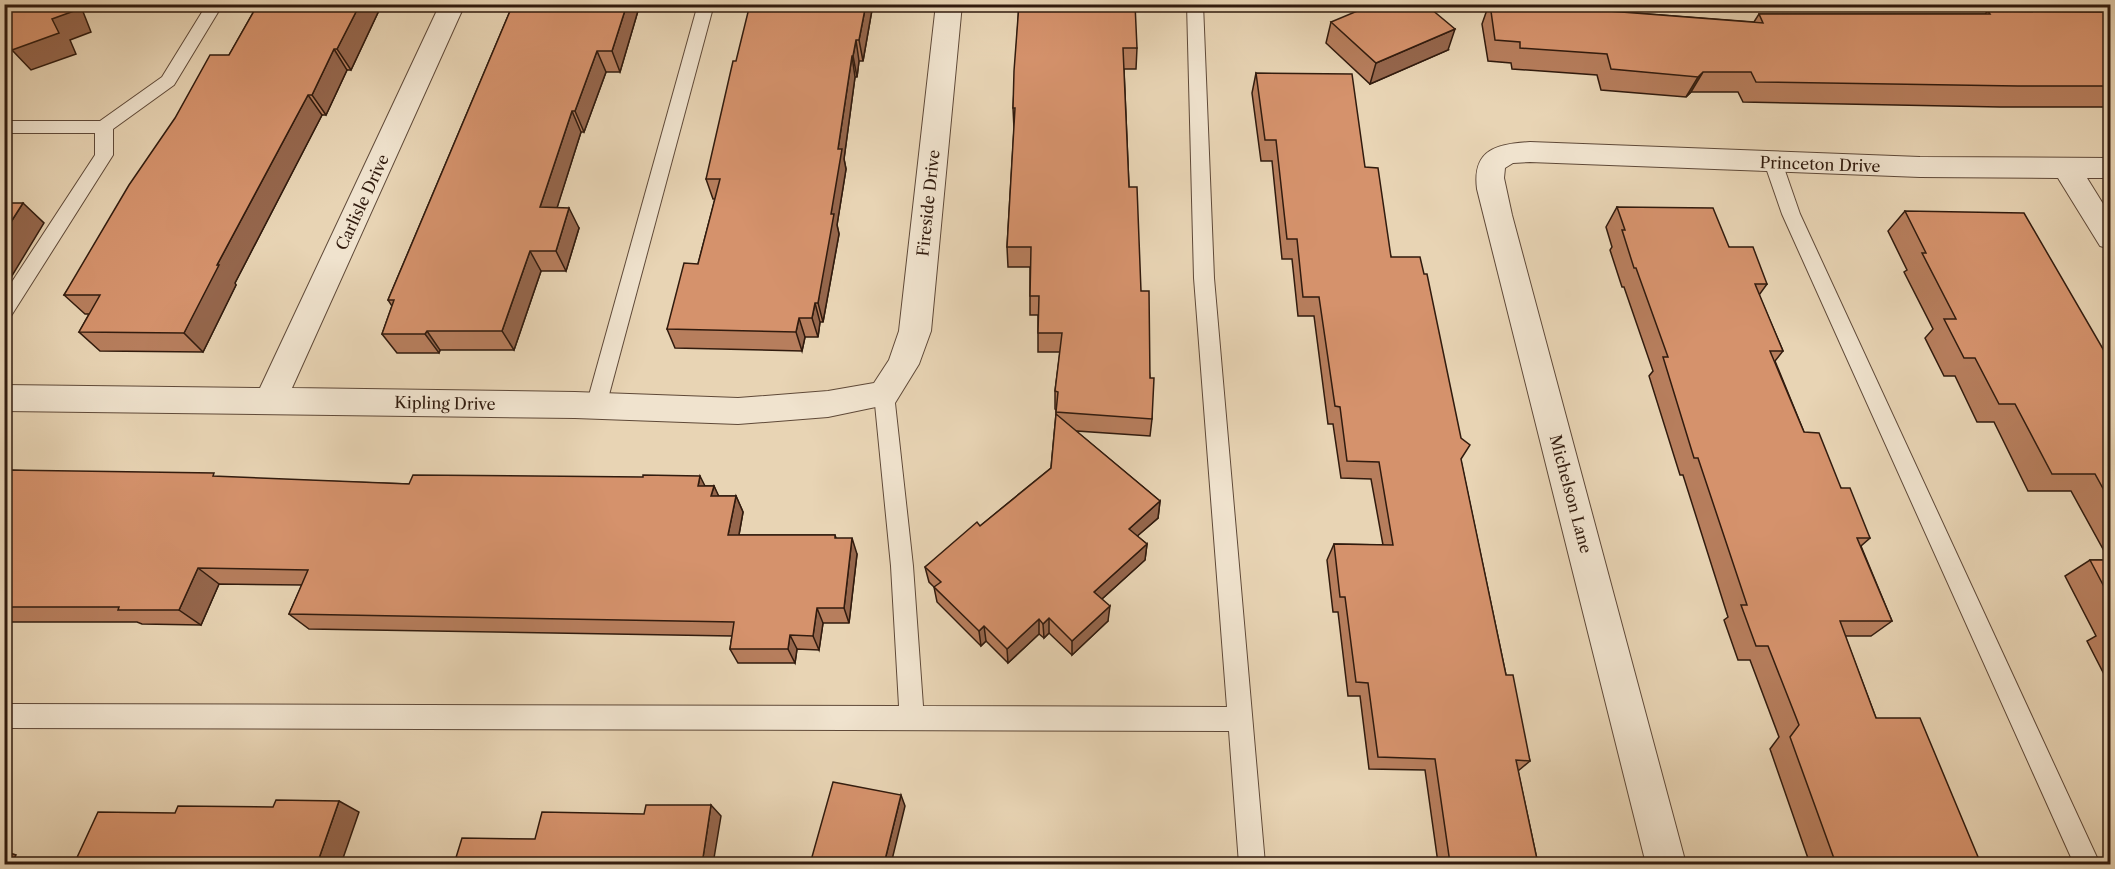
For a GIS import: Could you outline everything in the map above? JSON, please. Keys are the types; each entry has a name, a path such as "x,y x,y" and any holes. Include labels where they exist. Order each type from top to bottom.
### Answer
{"street":[{"name":"Carlisle Drive","path":"270,400 453,4"},
{"name":"Fireside Drive","path":"884,394 903,364 915,331 949,4"},
{"name":"Michelson Lane","path":"1530,152 1510,152 1500,156 1491,164 1489,177 1666,864"},
{"name":"Princeton Drive","path":"1530,152 1920,167 2110,168"},
{"path":"2066,168 2110,238"},
{"name":"Kipling Drive","path":"4,398 270,400 738,411 828,404 884,394"}],"lane":[{"path":"4,127 104,127 168,81 215,4"},
{"path":"596,406 706,4"},
{"path":"1195,4 1204,278 1252,864"},
{"path":"4,311 104,155 104,127"},
{"path":"1773,162 1791,214 2087,864"},
{"path":"884,394 902,566 912,718"},
{"path":"4,716 1240,719"}],"building":[{"path":"4,4 71,4 74,11 52,19 59,33 12,50 4,28"},
{"path":"258,4 360,4 337,49 334,49 312,95 308,95 217,265 219,265 184,333 79,332 100,295 64,295 129,185 175,118 210,55 229,55"},
{"path":"513,4 627,4 612,51 597,51 575,111 572,111 540,207 569,208 556,251 530,251 502,331 427,331 425,334 382,334 394,300 388,300"},
{"path":"750,4 866,4 859,40 856,40 852,56 838,149 842,149 831,214 834,214 818,303 815,303 812,318 799,318 796,332 667,329 684,263 698,264 720,179 706,179 733,61 736,61"},
{"path":"1019,4 1135,4 1137,48 1123,48 1129,187 1137,187 1141,291 1149,291 1150,378 1154,378 1152,419 1056,412 1058,392 1055,391 1062,333 1038,333 1039,296 1030,296 1031,247 1007,247"},
{"path":"1374,4 1425,4 1455,29 1376,63 1331,22"},
{"path":"1490,4 1570,4 1570,8 1763,23 1759,14 2110,12 2110,86 1756,82 1751,72 1703,72 1698,77 1611,69 1607,54 1520,48 1520,42 1495,40"},
{"path":"1256,73 1352,74 1365,167 1378,168 1391,257 1420,257 1424,274 1427,274 1461,438 1470,445 1461,459 1506,675 1513,675 1530,761 1516,760 1538,864 1393,864 1392,862 1450,863 1435,759 1378,757 1368,683 1356,682 1345,597 1340,597 1334,544 1393,545 1379,462 1347,461 1340,407 1335,406 1319,297 1303,297 1297,239 1287,239 1276,140 1265,140"},
{"path":"4,203 23,203 4,233"},
{"path":"1617,207 1713,208 1729,247 1753,247 1767,284 1755,284 1783,351 1770,351 1804,432 1819,433 1841,488 1850,488 1870,538 1857,538 1892,621 1840,621 1876,718 1920,718 1981,864 1836,864 1790,737 1799,725 1768,646 1756,646 1741,605 1747,605 1698,458 1694,458 1663,357 1668,357 1636,268 1634,268"},
{"path":"1905,211 2024,213 2110,361 2110,501 2095,474 2052,474 2015,404 1999,404 1975,358 1964,358 1944,319 1956,319 1922,253 1926,253"},
{"path":"1056,414 1160,501 1129,529 1147,544 1094,592 1110,606 1072,641 1049,618 1043,624 1039,619 1007,649 984,626 979,631 934,587 941,582 925,567 977,522 980,526 1051,468"},
{"path":"4,470 214,473 213,476 409,484 413,475 700,476 698,486 714,486 711,496 736,496 728,535 835,535 835,538 852,538 844,608 817,608 813,636 790,635 788,649 730,649 734,622 289,614 308,570 198,568 179,610 118,610 119,607 4,607"},
{"path":"2090,560 2110,560 2110,598"},
{"path":"833,782 901,795 884,864 810,864"},
{"path":"276,800 339,801 317,864 74,864 98,812 175,813 178,806 273,807"},
{"path":"646,805 711,805 702,864 454,864 462,838 535,839 542,812 644,814"}]}
